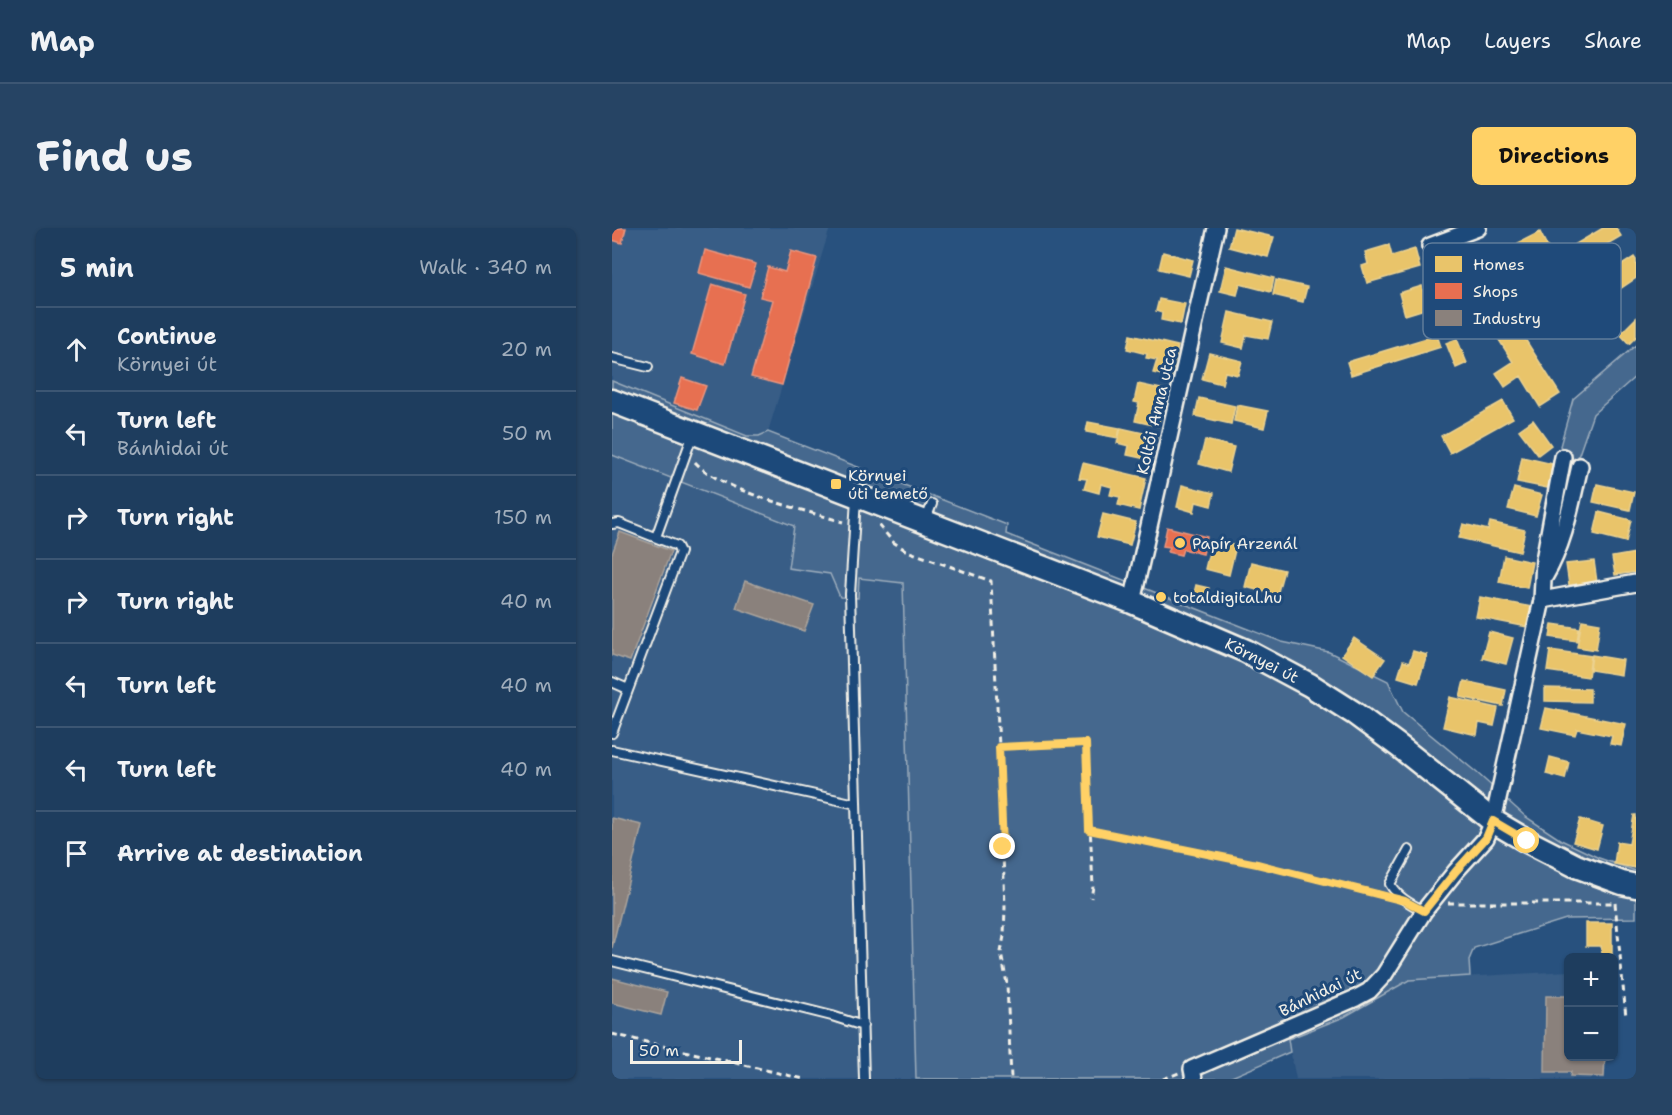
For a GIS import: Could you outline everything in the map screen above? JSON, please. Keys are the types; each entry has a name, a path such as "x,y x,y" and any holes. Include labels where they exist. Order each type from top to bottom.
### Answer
{"main road":[{"name":"Környei út","path":"612,400 690,442 856,494 929,512 1002,550 1246,651 1320,691 1400,747 1493,821 1561,860 1636,886"}],"street":[{"name":"Koltói Anna utca","path":"1132,602 1216,228"},
{"path":"1438,243 1478,228"},
{"path":"1493,821 1542,600 1544,560 1563,457"},
{"path":"1543,579 1555,559 1563,537 1580,466"},
{"path":"1542,600 1636,583"},
{"name":"Bánhidai út","path":"1193,1074 1369,991 1393,963 1428,907 1486,838 1493,821"}],"lane":[{"path":"612,358 648,367"},
{"path":"656,537 690,442"},
{"path":"856,494 850,594 864,1079"},
{"path":"612,524 619,523 656,537 677,546 680,552 612,733"},
{"path":"612,682 628,689"},
{"path":"612,750 856,804"},
{"path":"1409,850 1390,884 1405,901 1428,907"},
{"path":"612,961 822,1013 863,1026"}],"path":[{"path":"690,442 702,469 718,479 749,492 854,525"},
{"path":"907,551 990,581 1005,907 1001,952 1007,984 1011,1079"},
{"path":"999,747 1086,743 1093,887 1091,898"},
{"path":"1089,830 1257,864 1405,901"},
{"path":"1428,907 1615,903 1626,1017"},
{"path":"612,1034 804,1079"}],"shaded area":[{"path":"612,228 830,228 768,432 759,436 747,436 612,381"},
{"path":"1636,345 1636,376 1593,414 1577,460 1569,457 1560,446 1573,399"},
{"path":"612,381 747,436 759,436 768,432 1007,525 1006,534 1282,642 1329,652 1388,681 1403,712 1526,817 1561,840 1599,858 1636,871 1636,918 1566,919 1474,948 1469,960 1470,976 1409,980 1344,1017 1288,1039 1290,1052 1227,1079 916,1079 903,583 859,578 858,598 840,597 830,574 788,568 794,526 612,455"},
{"path":"612,455 794,526 859,578 903,583 916,1079 612,1079"},
{"path":"1564,971 1564,1061 1607,1061 1605,1079 1296,1079 1288,1039 1344,1017 1409,980"}],"building: Homes":[{"path":"1234,228 1274,237 1268,257 1229,247"},
{"path":"1603,228 1616,228 1621,236 1609,243 1578,243"},
{"path":"1540,232 1546,243 1518,243"},
{"path":"1389,245 1392,256 1415,249 1420,268 1367,283 1362,266 1368,264 1365,252"},
{"path":"1163,252 1193,260 1189,276 1159,269"},
{"path":"1634,257 1636,260 1636,278 1621,288 1621,265"},
{"path":"1226,266 1274,278 1271,292 1240,284 1237,295 1220,291"},
{"path":"1276,280 1307,287 1303,302 1273,295"},
{"path":"1422,286 1423,310 1405,315 1399,293"},
{"path":"1159,299 1185,304 1181,324 1161,320 1162,313 1156,311"},
{"path":"1229,312 1272,322 1268,339 1246,335 1243,348 1222,343"},
{"path":"1636,318 1636,337 1629,344 1621,333"},
{"path":"1130,335 1178,346 1171,377 1153,373 1157,360 1146,358 1147,354 1127,349"},
{"path":"1424,339 1438,339 1441,347 1351,375 1347,362"},
{"path":"1457,339 1467,363 1456,368 1446,343"},
{"path":"1498,339 1525,339 1560,394 1540,407 1521,376 1505,387 1496,373 1513,362"},
{"path":"1209,353 1242,361 1238,375 1225,372 1222,384 1202,379"},
{"path":"1138,384 1166,390 1158,426 1135,421 1139,403 1134,402"},
{"path":"1199,398 1235,406 1231,424 1195,416"},
{"path":"1503,401 1513,418 1450,453 1441,436"},
{"path":"1237,405 1268,411 1264,428 1234,421"},
{"path":"1533,420 1551,445 1538,455 1519,430"},
{"path":"1088,422 1120,428 1118,438 1086,432"},
{"path":"1121,428 1157,436 1151,460 1127,455 1129,446 1117,443"},
{"path":"1205,440 1234,447 1228,472 1199,464"},
{"path":"1522,457 1553,464 1548,488 1517,482"},
{"path":"1083,463 1146,478 1139,510 1118,505 1120,497 1110,495 1112,487 1101,484 1099,493 1084,489 1087,479 1079,478"},
{"path":"1597,484 1634,492 1630,510 1593,502"},
{"path":"1182,485 1214,493 1211,506 1196,502 1194,512 1177,507"},
{"path":"1514,488 1542,495 1536,516 1508,509"},
{"path":"1599,512 1631,520 1626,542 1594,534"},
{"path":"1103,514 1136,522 1130,545 1097,537"},
{"path":"1490,522 1525,530 1520,552 1459,538 1463,524 1488,530"},
{"path":"1212,540 1236,546 1229,575 1205,569"},
{"path":"1636,553 1636,572 1615,575 1612,557"},
{"path":"1504,556 1532,562 1527,588 1499,582"},
{"path":"1594,561 1597,582 1569,585 1566,564"},
{"path":"1251,562 1284,570 1277,595 1245,587"},
{"path":"1196,585 1209,588 1206,600 1193,597"},
{"path":"1480,597 1532,607 1528,627 1476,617"},
{"path":"1582,620 1600,623 1596,650 1577,647"},
{"path":"1552,624 1579,628 1577,641 1550,637"},
{"path":"1489,632 1513,638 1506,664 1482,658"},
{"path":"1354,638 1385,659 1373,676 1342,655"},
{"path":"1550,650 1591,656 1588,677 1547,671"},
{"path":"1413,651 1427,655 1418,683 1398,677 1403,661 1409,663"},
{"path":"1592,655 1623,660 1621,675 1590,670"},
{"path":"1464,681 1506,690 1503,706 1460,697"},
{"path":"1545,688 1590,689 1590,702 1545,701"},
{"path":"1450,697 1498,708 1494,726 1479,723 1477,735 1443,727"},
{"path":"1546,708 1626,724 1621,746 1610,744 1612,736 1577,729 1575,735 1541,728"},
{"path":"1550,757 1569,762 1565,779 1546,774"},
{"path":"1634,815 1636,815 1636,868 1614,864 1617,842 1629,844"},
{"path":"1580,819 1603,826 1597,849 1573,842"},
{"path":"1586,923 1612,923 1612,953 1602,953 1601,946 1586,946"}],"building: Shops":[{"path":"612,228 626,228 622,243 612,240"},
{"path":"705,250 756,264 749,287 699,273"},
{"path":"791,251 817,258 782,385 751,377 773,300 760,297 768,267 785,272"},
{"path":"712,284 745,294 725,364 692,354"},
{"path":"682,378 706,386 697,410 674,403"},
{"path":"1167,527 1207,537 1203,554 1183,549 1181,555 1168,552 1170,547 1163,546"}],"building: Industry":[{"path":"620,532 671,551 630,661 612,655 612,554"},
{"path":"745,581 814,605 804,631 736,608"},
{"path":"612,818 642,825 612,948"},
{"path":"612,978 667,992 661,1015 612,1003"},
{"path":"1546,996 1564,996 1564,1061 1605,1061 1604,1077 1570,1076 1571,1072 1545,1072"}],"place":[{"name":"Környei úti temető","path":"836,484"},
{"name":"Papír Arzenál","path":"1180,543"},
{"name":"totaldigital.hu","path":"1161,597"}],"route":[{"path":"1003,847 999,747 1086,743 1089,830 1257,864 1405,901 1424,911 1486,838 1493,821 1527,841"}]}
